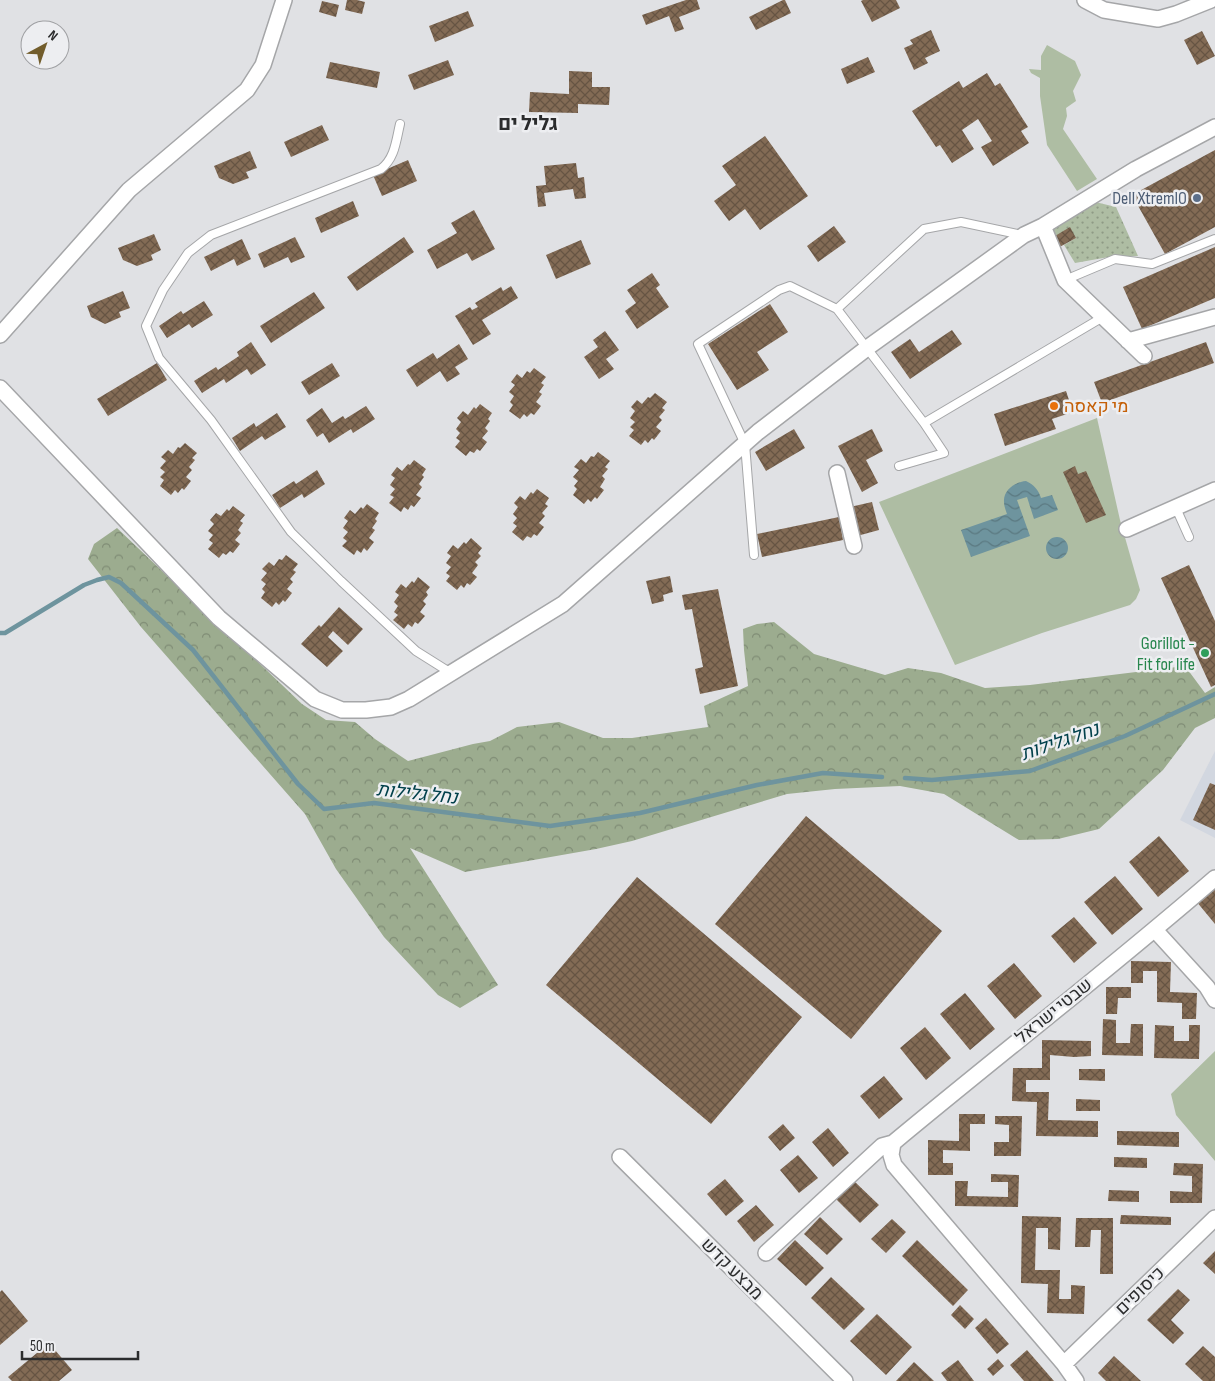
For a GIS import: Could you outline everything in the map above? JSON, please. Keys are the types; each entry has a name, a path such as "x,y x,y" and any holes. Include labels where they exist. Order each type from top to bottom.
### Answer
{"street":[{"path":"0,335 129,190 247,90 263,65 284,0"},
{"path":"1085,0 1104,10 1158,19 1211,0"},
{"path":"0,388 219,618 315,699 342,710 391,707 409,699 563,604 758,432 867,348 1024,235 1043,226 1136,169 1215,127"},
{"path":"1043,226 1065,280 1144,356"},
{"path":"1128,341 1213,321"},
{"path":"836,473 854,546"},
{"path":"1128,529 1215,490"},
{"name":"שבטי ישראל","path":"766,1254 882,1146 893,1143 1155,930 1215,878"},
{"path":"1155,930 1207,987 1215,1000"},
{"path":"893,1143 892,1155 894,1165 1064,1364 1076,1381"},
{"name":"מבצע קדש","path":"620,1157 845,1381"},
{"name":"כיסופים","path":"1064,1364 1215,1218"}],"lane":[{"path":"400,124 393,155 381,170 211,235 188,253 163,290 146,326 159,358 211,420 291,532 416,651 452,672"},
{"path":"837,309 924,229 961,222 1024,235"},
{"path":"1065,280 1115,259 1152,264 1215,239"},
{"path":"754,555 745,444 698,344 779,290 790,286 837,309 924,423 944,454 899,466"},
{"path":"924,423 1103,317"},
{"path":"1176,508 1189,537"}],"shaded area":[{"path":"1215,751 1215,838 1180,820"}],"green space":[{"path":"1047,45 1075,61 1081,75 1073,91 1076,101 1066,108 1067,116 1063,129 1097,179 1077,191 1047,145 1040,96 1040,78 1031,73 1029,69 1041,70 1041,56"},
{"path":"1087,200 1116,207 1138,256 1109,257 1075,263 1064,245 1076,238 1050,239 1050,229"},
{"path":"1097,418 1120,520 1140,590 1136,599 1130,605 1042,633 955,665 879,502"},
{"path":"117,528 302,704 326,720 355,722 375,739 408,761 490,741 517,727 559,722 603,738 632,738 708,727 704,706 748,686 743,629 757,624 774,622 814,654 885,675 908,668 941,673 985,688 1030,685 1185,666 1205,693 1215,687 1215,718 1195,728 1163,770 1099,829 1058,839 1019,840 944,794 900,786 835,789 787,794 632,841 465,872 410,848 498,985 460,1008 438,995 384,937 336,869 305,814 141,627 88,559 94,544"},
{"path":"1215,1051 1215,1161 1176,1115 1171,1094"}],"water":[{"path":"1026,481 1039,492 1041,498 1052,495 1058,510 1034,519 1027,497 1017,500 1030,536 971,557 961,530 1007,514 1004,504 1005,494 1010,487"},
{"path":"1057,537 1065,540 1068,548 1065,556 1057,559 1049,556 1046,548 1049,540"}],"building":[{"path":"347,0 365,2 362,14 345,10"},
{"path":"686,0 697,0 700,9 679,17 684,29 675,32 669,16 646,25 642,15"},
{"path":"785,0 791,13 756,30 749,17"},
{"path":"896,0 900,8 872,22 861,1"},
{"path":"322,1 339,5 336,17 319,12"},
{"path":"468,11 474,26 435,42 429,26"},
{"path":"931,30 940,51 925,58 928,63 914,70 904,48 913,44 910,40"},
{"path":"1202,31 1215,56 1197,65 1184,40"},
{"path":"868,57 875,72 847,84 841,69"},
{"path":"448,60 454,75 414,90 408,75"},
{"path":"330,62 380,72 377,88 326,78"},
{"path":"569,71 592,72 592,87 610,87 609,105 578,104 578,113 529,112 530,92 569,94"},
{"path":"987,73 995,86 1000,83 1028,127 1021,131 1029,143 993,166 981,147 992,141 978,119 962,130 974,149 952,163 940,145 936,147 912,111 959,81 963,88"},
{"path":"322,125 329,140 291,157 284,142"},
{"path":"765,136 808,196 760,230 745,209 729,221 714,201 736,185 722,166"},
{"path":"1215,150 1215,227 1165,254 1132,195"},
{"path":"250,151 257,168 246,172 249,178 233,184 219,178 214,166"},
{"path":"408,160 417,181 382,196 373,175"},
{"path":"576,163 578,178 584,177 586,198 575,199 573,189 544,193 546,206 538,207 536,186 546,185 544,166"},
{"path":"353,201 359,216 321,233 315,218"},
{"path":"474,210 495,249 472,261 467,253 437,269 427,250 457,233 451,223"},
{"path":"834,226 846,242 818,262 807,246"},
{"path":"1070,227 1076,238 1056,249 1050,239"},
{"path":"154,234 161,250 151,255 153,260 137,266 123,260 118,248"},
{"path":"295,237 305,257 291,263 288,257 264,268 258,254"},
{"path":"404,237 414,252 357,291 347,277"},
{"path":"242,239 251,259 237,266 234,259 211,271 204,257"},
{"path":"581,240 591,264 556,279 546,255"},
{"path":"1215,247 1215,298 1142,329 1123,287"},
{"path":"652,273 660,285 656,288 669,307 637,329 625,311 636,303 627,290"},
{"path":"511,286 518,298 482,320 491,334 473,345 455,316 470,307 472,310 478,307 475,303 501,287 503,291"},
{"path":"123,291 130,308 119,312 121,317 105,324 91,317 87,306"},
{"path":"314,292 325,308 271,343 260,326"},
{"path":"204,301 213,315 192,328 189,324 167,338 159,326 181,311 183,314"},
{"path":"770,304 788,332 757,352 769,370 737,390 708,344"},
{"path":"952,330 962,344 910,379 891,352 910,339 919,352"},
{"path":"605,331 619,350 606,359 614,369 599,379 584,357 598,347 593,340"},
{"path":"251,342 266,365 251,375 247,369 226,383 224,379 202,393 194,381 216,367 218,370 239,356 237,352"},
{"path":"1206,342 1214,363 1102,403 1094,382"},
{"path":"459,344 468,359 455,367 460,374 447,382 440,371 417,387 406,370 433,353 437,359"},
{"path":"157,363 167,380 108,416 97,399"},
{"path":"332,363 340,376 309,395 301,382"},
{"path":"534,368 546,377 541,383 544,385 539,392 542,394 536,402 541,406 534,415 531,413 527,417 524,414 520,419 509,411 513,405 510,402 514,396 509,392 515,385 511,382 517,374 522,378 527,371 530,373"},
{"path":"1066,391 1073,412 1052,419 1056,429 1005,446 994,414"},
{"path":"655,393 667,402 662,408 665,410 659,417 662,420 656,427 661,431 654,440 652,438 648,443 645,440 641,445 629,436 634,430 630,427 635,422 630,418 635,411 631,407 637,400 642,404"},
{"path":"480,404 492,413 488,419 490,421 485,428 488,431 482,438 487,442 480,451 477,449 474,453 470,451 466,456 455,447 460,441 456,438 460,433 456,429 461,422 457,418 463,411 468,415 474,407 476,409"},
{"path":"366,406 375,419 353,433 351,429 329,443 323,433 317,437 306,420 322,408 332,423 343,416 345,419"},
{"path":"277,413 286,427 265,440 262,436 240,451 232,438 254,423 256,427"},
{"path":"794,429 805,448 766,471 755,452"},
{"path":"872,429 883,451 866,460 878,483 862,492 838,446"},
{"path":"185,443 197,453 192,458 195,460 189,467 192,470 186,477 191,481 184,490 182,488 178,493 175,490 171,495 160,486 164,480 160,477 165,472 160,468 166,461 161,457 168,450 173,454 178,447 180,448"},
{"path":"598,452 610,461 605,467 608,469 602,476 605,479 600,487 604,490 597,499 595,497 591,502 588,499 584,504 573,495 577,489 574,486 578,481 573,477 579,470 574,467 581,459 586,463 591,456 594,457"},
{"path":"414,460 426,469 422,475 424,477 419,484 422,487 416,495 421,498 414,507 411,505 408,510 404,507 401,512 389,503 394,497 390,495 395,489 390,485 395,478 391,475 397,467 402,471"},
{"path":"1075,466 1078,474 1086,471 1106,515 1086,523 1063,472"},
{"path":"317,470 325,484 304,498 302,494 280,508 272,495 294,481 296,484"},
{"path":"537,489 549,498 545,504 548,506 542,513 545,516 539,523 544,527 537,536 534,534 531,538 527,536 523,541 512,532 517,526 513,523 517,518 513,514 518,507 514,503 520,496 525,500 531,492 533,494"},
{"path":"872,502 879,530 857,536 850,507"},
{"path":"367,504 379,513 375,519 377,521 372,528 375,530 369,538 374,542 367,551 364,548 361,553 357,550 354,555 342,546 347,541 343,538 348,532 343,528 348,521 344,518 350,510 355,514 361,507 363,509"},
{"path":"233,506 245,515 240,521 243,523 238,530 241,533 235,540 240,544 233,553 230,551 226,555 223,553 219,558 208,549 213,543 209,540 213,535 208,531 214,524 210,520 216,513 221,516 227,509 229,511"},
{"path":"839,517 843,540 762,557 757,534"},
{"path":"471,538 482,548 478,553 481,556 475,562 478,565 472,573 477,577 470,585 467,583 464,588 461,585 457,590 446,581 450,576 446,573 451,567 446,563 451,556 447,553 453,545 458,549"},
{"path":"286,555 298,564 293,570 296,572 290,579 293,582 287,589 292,593 285,602 283,600 279,605 276,602 272,607 261,598 265,592 262,589 266,584 261,580 267,573 262,569 269,562 274,566 279,559 282,560"},
{"name":"Gorillot - Fit for life","path":"1189,565 1215,621 1215,685 1211,687 1161,578"},
{"path":"670,576 673,592 663,595 664,601 652,604 646,581"},
{"path":"418,577 430,587 426,592 428,595 423,601 426,604 420,612 425,616 418,624 415,622 412,627 408,624 404,629 393,620 398,615 394,612 398,606 394,602 399,595 395,592 401,584 406,588 412,581 414,583"},
{"path":"718,589 738,686 700,694 695,669 703,667 692,609 685,610 682,595"},
{"path":"339,607 363,629 348,645 333,631 328,637 343,651 327,667 301,644 319,625 321,627"},
{"path":"1210,783 1215,785 1215,830 1193,820"},
{"path":"806,816 942,931 851,1039 715,924"},
{"path":"1159,836 1189,871 1158,897 1129,862"},
{"path":"1115,876 1143,909 1112,935 1084,902"},
{"path":"637,877 802,1017 711,1124 546,985"},
{"path":"1215,885 1215,924 1196,901"},
{"path":"1074,917 1097,943 1074,963 1051,936"},
{"path":"1131,961 1171,962 1170,992 1197,993 1196,1019 1182,1019 1182,1003 1157,1002 1157,971 1143,971 1143,983 1131,983"},
{"path":"1014,963 1042,996 1015,1019 987,986"},
{"path":"1106,987 1131,987 1131,998 1118,998 1117,1014 1106,1014"},
{"path":"965,993 995,1029 970,1050 940,1014"},
{"path":"1103,1019 1116,1020 1116,1043 1130,1043 1131,1024 1143,1024 1143,1056 1102,1055"},
{"path":"1155,1025 1174,1026 1174,1041 1189,1041 1189,1025 1200,1025 1199,1059 1154,1058"},
{"path":"925,1027 951,1058 926,1080 900,1048"},
{"path":"1042,1040 1091,1041 1091,1056 1050,1055 1050,1080 1026,1080 1026,1092 1049,1092 1048,1120 1098,1121 1098,1137 1036,1136 1037,1102 1012,1101 1013,1068 1042,1068"},
{"path":"1079,1069 1105,1069 1105,1081 1079,1080"},
{"path":"884,1076 903,1099 879,1119 860,1096"},
{"path":"1076,1099 1100,1100 1100,1111 1076,1111"},
{"path":"959,1114 985,1114 985,1124 970,1124 970,1151 943,1150 943,1163 953,1163 953,1175 928,1175 928,1140 959,1141"},
{"path":"995,1116 1022,1116 1021,1156 994,1156 994,1142 1009,1142 1009,1125 995,1124"},
{"path":"783,1124 795,1138 780,1151 768,1137"},
{"path":"828,1128 849,1153 833,1167 812,1142"},
{"path":"1117,1131 1179,1132 1179,1147 1117,1145"},
{"path":"798,1155 818,1178 799,1193 780,1170"},
{"path":"1114,1157 1147,1158 1147,1168 1114,1167"},
{"path":"1174,1163 1203,1164 1202,1203 1170,1203 1170,1191 1192,1192 1192,1176 1173,1175"},
{"path":"991,1174 1019,1175 1018,1207 955,1206 955,1181 968,1181 967,1196 1008,1197 1008,1182 991,1182"},
{"path":"725,1179 744,1201 726,1216 707,1194"},
{"path":"854,1181 879,1205 860,1223 836,1199"},
{"path":"1109,1190 1139,1191 1139,1202 1108,1201"},
{"path":"756,1205 774,1225 754,1242 737,1221"},
{"path":"1121,1215 1171,1217 1171,1225 1120,1224"},
{"path":"1022,1216 1061,1217 1060,1250 1048,1249 1048,1228 1036,1228 1035,1270 1060,1270 1059,1299 1071,1299 1071,1285 1085,1286 1084,1314 1047,1313 1048,1284 1021,1283"},
{"path":"820,1217 843,1239 827,1255 804,1234"},
{"path":"1076,1218 1113,1218 1113,1274 1100,1274 1101,1230 1091,1230 1090,1247 1075,1247"},
{"path":"892,1219 906,1232 886,1253 871,1239"},
{"path":"795,1240 824,1268 806,1286 777,1259"},
{"path":"917,1240 968,1290 953,1306 902,1256"},
{"path":"1215,1251 1215,1274 1203,1263"},
{"path":"831,1277 865,1309 844,1330 811,1298"},
{"path":"1178,1289 1190,1300 1171,1320 1184,1333 1173,1344 1147,1320"},
{"path":"2,1290 28,1321 0,1345 0,1292"},
{"path":"960,1305 974,1319 965,1329 951,1315"},
{"path":"877,1314 912,1347 886,1375 850,1341"},
{"path":"986,1318 1009,1344 997,1354 975,1328"},
{"path":"49,1343 72,1370 59,1381 12,1381 8,1377"},
{"path":"1203,1346 1215,1357 1215,1381 1203,1381 1185,1364"},
{"path":"1027,1350 1054,1381 1024,1381 1010,1365"},
{"path":"1114,1356 1141,1381 1106,1381 1098,1373"},
{"path":"998,1359 1004,1366 993,1376 987,1369"},
{"path":"958,1360 974,1381 947,1381 941,1373"},
{"path":"914,1362 934,1381 896,1381"}],"waterway":[{"name":"נחל גלילות","path":"0,633 5,633 84,585 109,577 121,583 193,650 298,784 324,809 374,803 550,826 640,813 757,785 823,773 882,777"},
{"name":"נחל גלילות","path":"905,778 932,780 1030,771 1125,736 1215,694"}],"place":[{"name":"Dell XtremIO","path":"1197,198"},
{"name":"מי קאסה","path":"1054,406"},
{"name":"Gorillot - Fit for life","path":"1205,653"}],"district":[{"name":"גליל ים","path":"528,124"}]}
